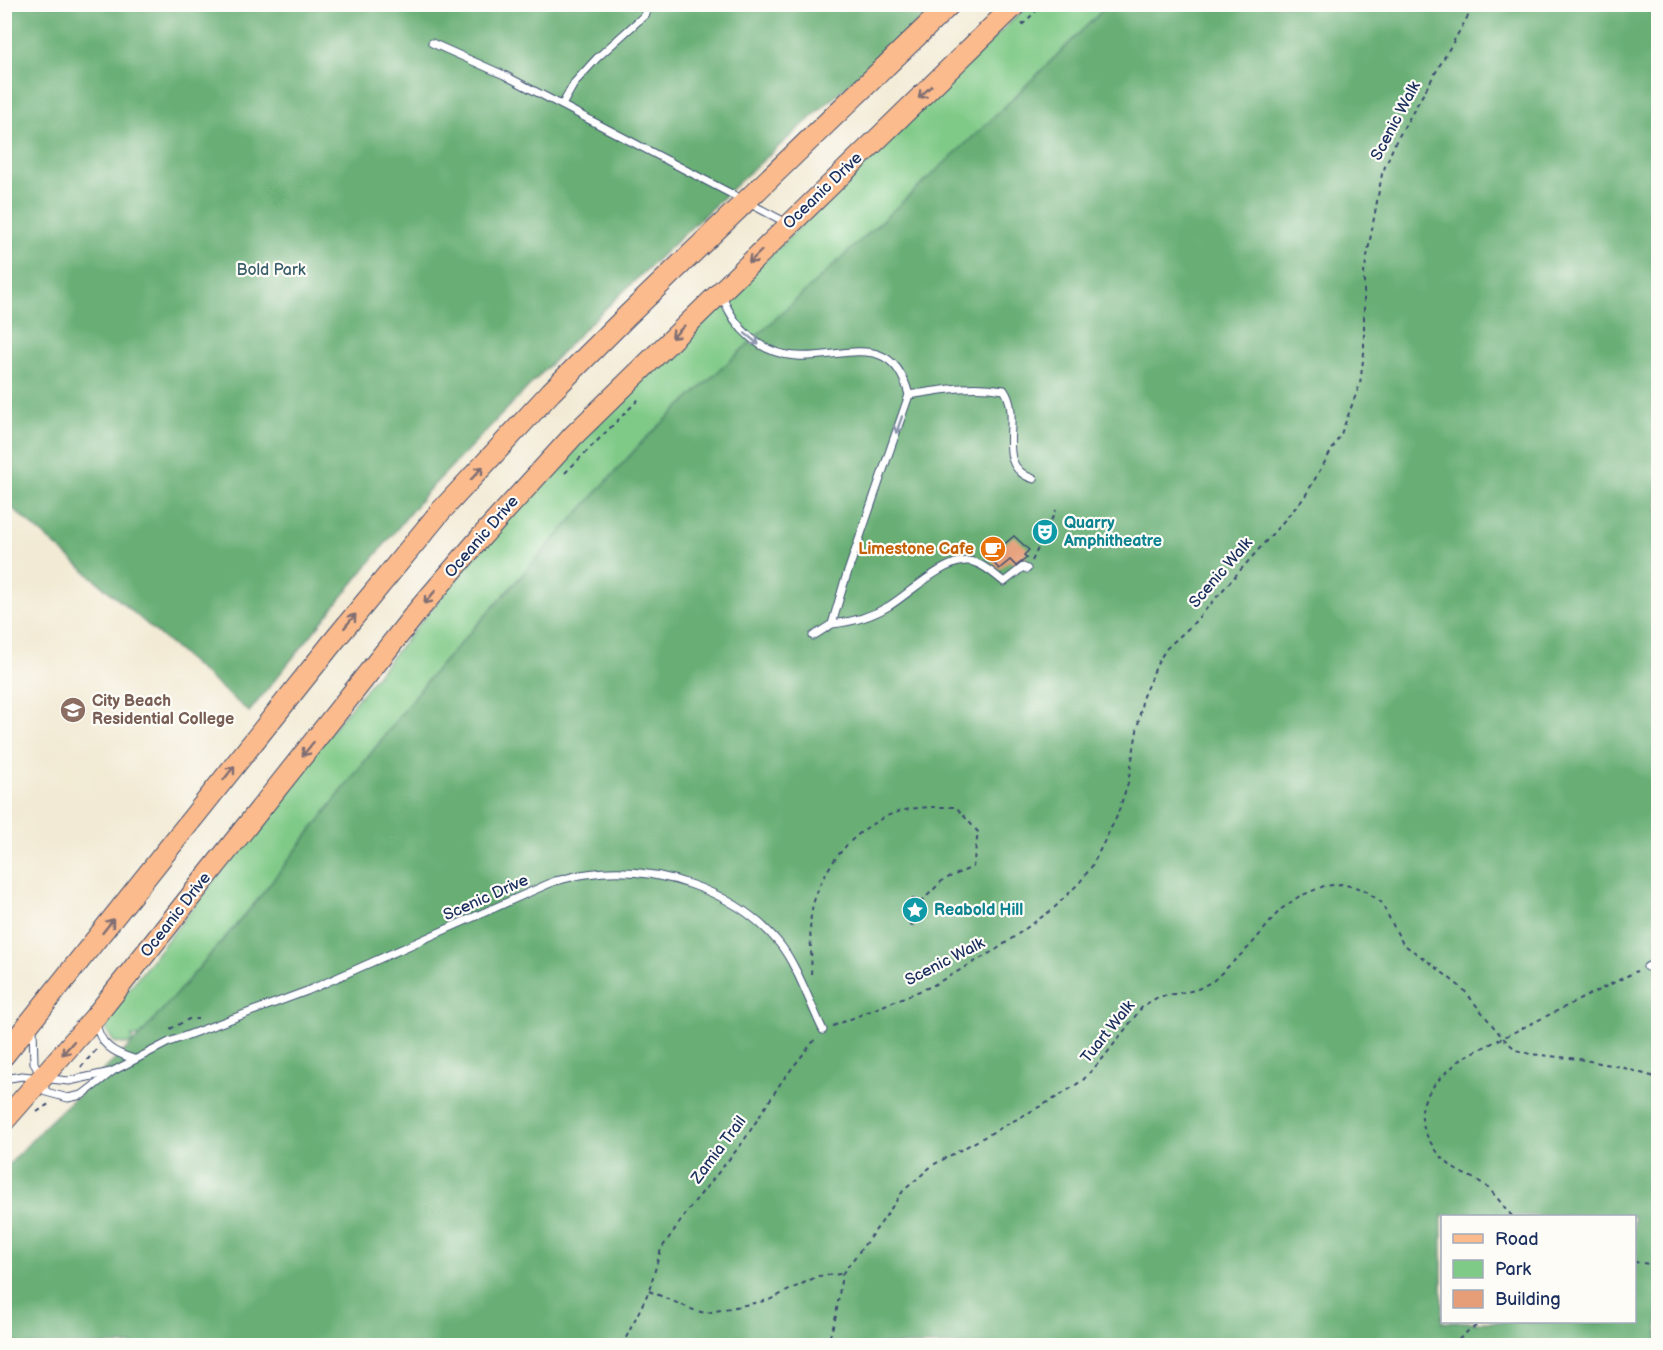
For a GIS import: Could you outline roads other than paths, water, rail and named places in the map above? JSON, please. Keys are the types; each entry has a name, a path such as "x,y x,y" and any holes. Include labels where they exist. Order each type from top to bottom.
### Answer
{"main road":[{"path":"4,1055 333,642 440,512 551,392 950,4"},
{"name":"Oceanic Drive","path":"8,1128 42,1078 95,1017 420,608 482,536 573,436 1016,4"}],"lane":[{"path":"562,105 575,82 646,14 647,4"},
{"path":"432,43 504,75 789,224"},
{"path":"720,291 727,309 740,328 771,352 798,356 860,351 879,355 893,364 904,378 909,396 832,624"},
{"path":"909,396 957,387 987,387 1004,390 1010,398 1012,409 1011,456 1017,469 1034,479"},
{"path":"813,636 832,624 853,621 879,612 930,576 949,566 968,561 984,567 1004,582 1023,567 1027,569"},
{"name":"Scenic Drive","path":"42,1078 46,1092 68,1098 82,1095 113,1071 169,1042 307,991 555,881 587,874 621,872 677,879 740,909 780,944 793,965 823,1030"},
{"path":"1647,967 1659,961"},
{"path":"95,1017 97,1030 103,1042 112,1052 134,1059"},
{"path":"33,1019 34,1063 42,1078"},
{"name":"Scenic Drive","path":"4,1079 22,1076 69,1081 113,1071"}],"place":[{"name":"Quarry Amphitheatre","path":"1045,532"},
{"name":"Limestone Cafe","path":"993,549"},
{"name":"City Beach Residential College","path":"73,710"},
{"name":"Reabold Hill","path":"915,910"}],"park label":[{"name":"Bold Park","path":"271,270"}]}
